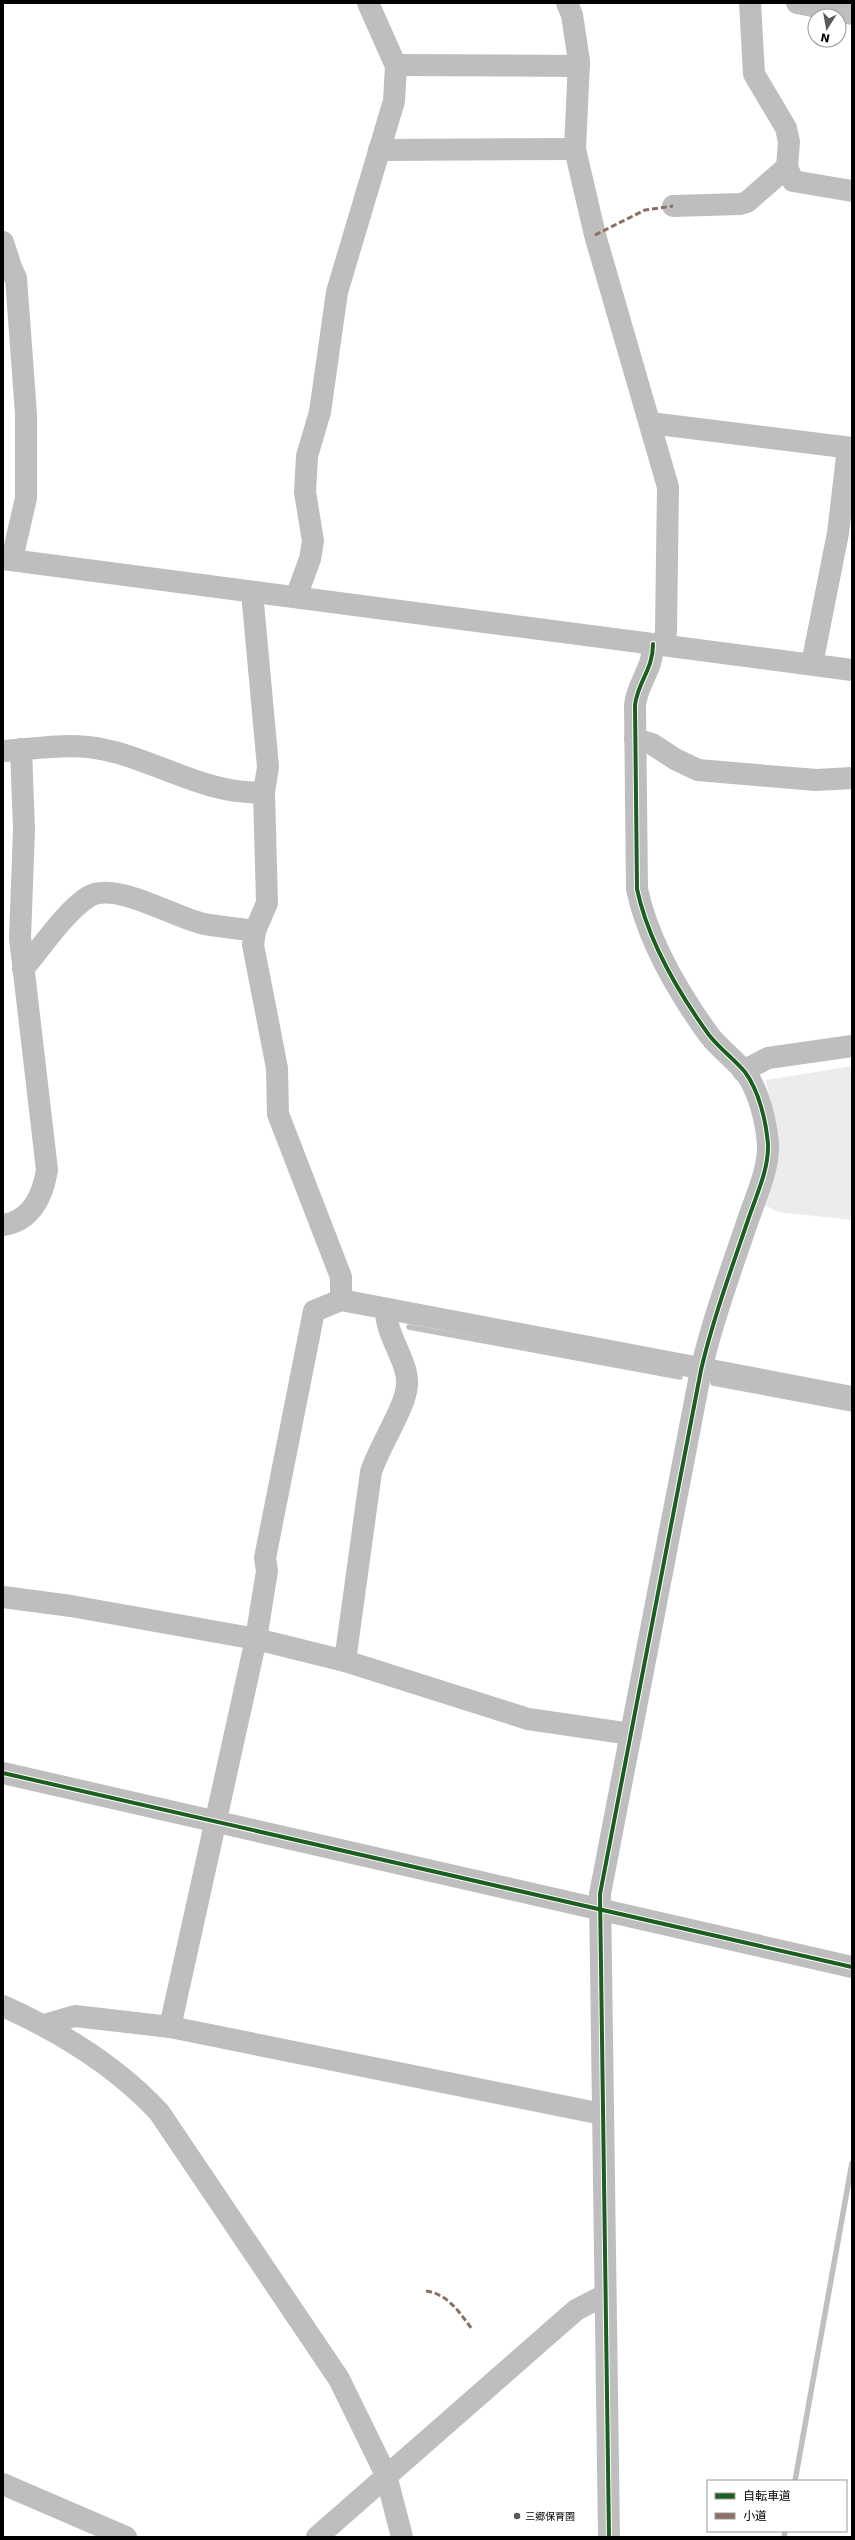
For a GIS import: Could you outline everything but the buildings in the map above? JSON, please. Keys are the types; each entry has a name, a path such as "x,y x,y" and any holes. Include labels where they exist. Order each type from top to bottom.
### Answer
{"street":[{"path":"296,597 310,559 313,541 305,492 307,456 320,412 337,292 394,101 396,65 368,3"},
{"path":"567,3 572,15 579,66 575,149 595,235 668,486 666,630 658,645 650,668 637,690 635,739 637,889 641,908 672,977 695,1015 715,1042 744,1071 757,1093 765,1127 767,1155 700,1370 600,1894 609,2537"},
{"path":"750,3 754,74 786,128 789,142 787,167 793,181 852,191"},
{"path":"797,3 852,14"},
{"path":"396,65 579,66"},
{"path":"379,150 575,149"},
{"path":"673,206 740,204 747,202 787,167"},
{"path":"3,242 8,270 16,278 26,414 26,498 8,559 852,670"},
{"path":"650,423 850,448 838,533 812,664"},
{"path":"252,592 268,767 264,792 267,903 255,931 253,945 277,1068 278,1114 341,1277 341,1300"},
{"path":"635,739 652,744 675,759 698,770 816,780 852,778"},
{"path":"3,1225 19,1220 31,1211 44,1189 47,1170 28,992 23,969 20,938 24,830 12,750 89,747 128,757 226,789 247,794 264,792"},
{"path":"23,969 74,910 89,896 104,892 121,894 203,924 255,931"},
{"path":"744,1071 768,1058 852,1046"},
{"path":"170,2028 256,1639 267,1571 265,1558 314,1310 341,1300 700,1370 852,1397"},
{"path":"345,1660 371,1472 376,1456 400,1406 408,1384 386,1321 386,1309"},
{"path":"3,1597 56,1603 256,1639 345,1660 528,1719 631,1734"},
{"path":"3,1772 852,1967"},
{"path":"3,2006 44,2025 82,2048 127,2081 159,2112 339,2379 386,2476 402,2537"},
{"path":"44,2025 75,2016 170,2028 602,2114"},
{"path":"317,2537 386,2476 400,2466 576,2310 605,2295"},
{"path":"3,2484 126,2537"}],"shaded area":[{"path":"852,1066 852,1220 778,1212 765,1205 779,1148 766,1080"}],"waterway":[{"path":"409,1327 680,1377"},
{"path":"713,1383 852,1409"},
{"path":"795,2480 852,2163"},
{"path":"784,2537 785,2532"}],"marked path":[{"path":"595,235 645,210 673,206"},
{"path":"426,2291 434,2293 447,2300 458,2310 472,2329"}],"cycle path":[{"path":"609,2537 600,1894 701,1370 711,1332 764,1173 768,1153 766,1126 761,1106 754,1088 741,1067 709,1035 675,984 656,947 637,889 635,705 639,689 651,661 653,644"},
{"path":"3,1773 852,1967"}],"place":[{"name":"三郷保育園","path":"517,2516"}]}
